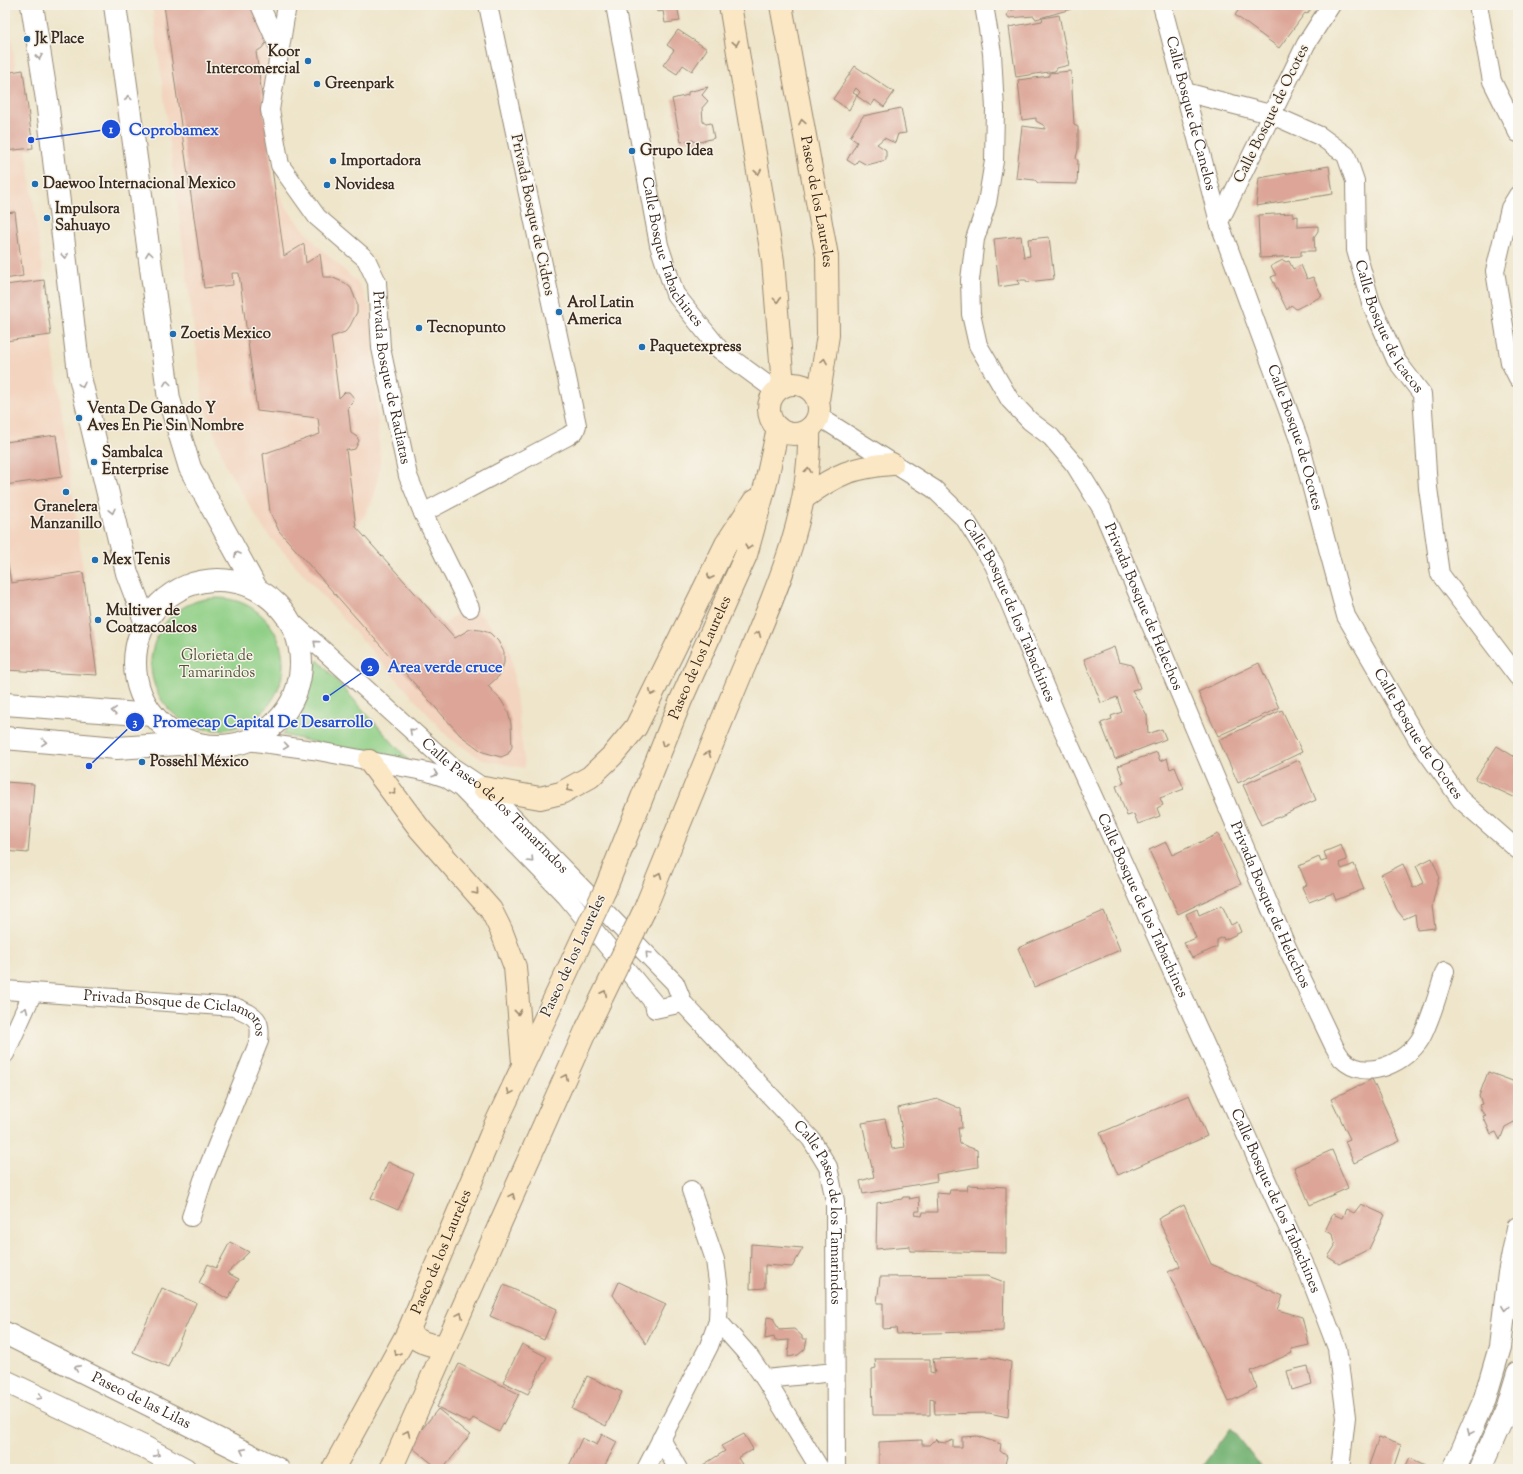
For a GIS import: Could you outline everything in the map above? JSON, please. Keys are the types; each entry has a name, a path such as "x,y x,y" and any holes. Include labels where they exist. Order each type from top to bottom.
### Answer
{"main road":[{"path":"730,5 773,261 780,388"},
{"name":"Paseo de los Laureles","path":"391,1469 587,1028 644,911 779,581 804,498 815,415 828,335 827,256 781,5"},
{"path":"791,383 803,385 814,392 815,415 797,434 783,432 771,420 769,410 770,399 780,388 791,383"},
{"name":"Paseo de los Laureles","path":"333,1469 408,1332 523,1063 605,890 681,700 746,555 766,484 778,428"},
{"path":"804,498 836,476 853,469 866,466 892,464"},
{"path":"484,788 540,798 561,793 590,777 612,756 636,727 726,544 766,484"},
{"path":"370,761 419,828 491,910 501,930 515,967 523,1063"},
{"path":"408,1332 421,1342 438,1346 446,1345"}],"street":[{"path":"32,5 47,100 79,373 127,573 146,623"},
{"path":"115,5 169,399 190,468 256,588"},
{"path":"260,5 280,50"},
{"name":"Privada Bosque de Radiatas","path":"287,5 270,110 280,165 317,217 366,259 377,282 381,348 408,476 423,513 470,608"},
{"name":"Privada Bosque de Cidros","path":"423,513 568,436 575,431 577,425 488,5"},
{"name":"Calle Bosque Tabachines","path":"616,5 659,245 675,294 720,350 780,388"},
{"name":"Privada Bosque de Helechos","path":"984,5 992,53 995,116 994,161 989,196 975,239 970,280 971,314 978,345 1010,400 1030,421 1052,437 1075,465 1102,509 1286,945 1334,1046 1343,1059 1358,1068 1378,1069 1405,1057 1420,1039 1432,1013 1445,970"},
{"name":"Calle Bosque de Canelos","path":"1162,5 1219,222"},
{"name":"Calle Bosque de Ocotes","path":"1331,5 1306,44 1270,114 1219,222 1299,440 1346,616 1418,740 1461,800 1516,847"},
{"path":"1478,5 1492,81 1518,133"},
{"name":"Calle Bosque de Icacos","path":"1185,92 1270,114 1320,136 1346,155 1355,181 1356,250 1371,302 1396,360 1422,394 1428,488 1440,574 1518,677"},
{"path":"1518,195 1510,208 1495,271 1510,362 1518,378"},
{"name":"Calle Bosque de los Tabachines","path":"815,415 934,489 965,519 994,565 1058,719 1308,1272 1337,1348 1346,1417 1340,1469"},
{"path":"5,738 117,748 195,743 221,746 248,741 278,722 297,692 302,656 292,622 276,602 256,588 231,580 206,580 182,588 161,603 146,623 137,646 136,670 141,693 153,715 171,732 195,743"},
{"name":"Calle Paseo de los Tamarindos","path":"292,622 451,766 484,788 675,982 682,1003 811,1139 828,1167 835,1201 836,1469"},
{"path":"5,704 153,715"},
{"name":"Calle Paseo de los Tamarindos","path":"248,741 313,750 428,772 446,778 462,788 566,896 654,1003 655,1009 682,1003"},
{"name":"Privada Bosque de Ciclamoros","path":"6,992 33,992 235,1007 253,1015 261,1028 259,1041 203,1180 191,1217"},
{"path":"5,1054 33,992"},
{"path":"646,1469 709,1346 718,1320 719,1290 715,1260 691,1190"},
{"path":"1454,1469 1485,1398 1500,1347 1509,1273 1518,1228"},
{"path":"718,1320 749,1356 820,1469"},
{"name":"Paseo de las Lilas","path":"5,1333 278,1469"},
{"path":"765,1380 835,1372"},
{"path":"1480,1469 1508,1406 1518,1373"},
{"path":"5,1381 144,1447 185,1469"},
{"path":"661,1439 678,1469"}],"shaded area":[{"path":"5,5 7,5 97,675 5,670"},
{"path":"152,5 268,5 274,26 267,63 265,117 273,178 282,201 294,218 318,246 358,283 371,311 380,465 374,496 366,513 356,527 443,625 470,604 506,642 511,655 525,768 483,760 449,738 265,531 226,466 203,400"}],"green space":[{"name":"Glorieta de Tamarindos","path":"217,598 242,603 259,613 268,622 278,639 283,664 278,689 268,706 259,715 242,725 217,730 192,725 175,715 166,706 156,689 151,664 156,639 166,622 175,613 192,603"},
{"path":"318,660 412,764 283,735"},
{"path":"1231,1428 1263,1469 1200,1469"}],"building":[{"path":"164,5 267,5 270,38 262,48 256,52 284,256 304,244 306,263 320,254 323,277 331,277 345,283 351,288 357,303 357,312 350,326 345,332 331,337 339,398 345,392 349,392 354,398 353,402 348,407 351,433 357,437 359,441 355,449 346,449 356,527 455,638 470,629 490,633 498,641 504,652 504,663 499,676 488,686 501,700 508,712 511,724 512,747 508,754 501,757 483,752 460,735 279,531 270,512 263,454 320,434 318,418 257,411 239,273 232,273 233,285 204,288"},
{"path":"656,5 677,5 680,21 665,23 663,11 657,12"},
{"path":"1019,5 1067,5 1071,9 1036,19 1034,16 1009,18 1007,15 1009,11 1019,8"},
{"path":"1242,5 1314,5 1307,14 1305,13 1279,48 1235,15"},
{"path":"1059,15 1069,65 1057,68 1055,71 1016,77 1009,27 1042,21 1043,18"},
{"path":"678,30 707,49 692,71 683,65 677,74 663,65 674,50 667,45"},
{"path":"855,66 894,92 884,107 875,100 871,106 857,96 860,92 856,88 853,93 857,95 849,110 833,99"},
{"path":"23,70 33,148 5,151 5,73"},
{"path":"1071,71 1074,125 1078,127 1078,150 1076,158 1078,161 1077,184 1038,183 1035,180 1016,178 1022,126 1045,129 1045,126 1036,121 1036,118 1022,120 1018,80 1049,76 1049,73"},
{"path":"708,87 702,95 708,101 702,108 703,122 706,124 711,123 714,138 696,143 693,140 681,142 672,99 688,95 688,92"},
{"path":"901,108 906,133 898,134 895,143 884,138 877,144 886,150 886,160 867,165 858,160 855,165 847,160 857,142 850,137 863,116"},
{"path":"1329,166 1333,194 1256,206 1259,178"},
{"path":"15,212 23,276 5,279 5,213"},
{"path":"1293,213 1293,217 1298,216 1298,227 1318,226 1318,231 1314,237 1315,251 1301,251 1301,256 1260,258 1258,215"},
{"path":"1021,236 1024,257 1030,256 1028,239 1049,237 1054,279 1027,282 1026,280 1018,280 1019,284 999,287 994,239"},
{"path":"1283,260 1286,262 1289,261 1293,269 1301,265 1307,279 1313,277 1322,296 1296,309 1291,305 1287,310 1271,277 1276,275 1271,266"},
{"path":"44,280 51,335 5,341 5,285"},
{"path":"56,435 62,477 5,485 5,442"},
{"path":"5,547 11,583 83,572 97,675 5,670"},
{"path":"1114,647 1119,662 1132,665 1140,688 1132,690 1147,715 1148,734 1162,729 1166,739 1115,759 1101,723 1112,719 1111,716 1122,712 1117,697 1101,703 1084,659"},
{"path":"1259,663 1279,708 1218,736 1198,692"},
{"path":"1282,710 1302,752 1238,783 1219,740"},
{"path":"1497,746 1518,759 1518,799 1475,779"},
{"path":"1157,752 1160,761 1167,758 1170,769 1175,767 1184,789 1160,798 1163,805 1157,808 1160,816 1138,824 1134,814 1127,816 1116,786 1124,783 1118,766"},
{"path":"1299,760 1316,800 1261,825 1243,785"},
{"path":"5,782 34,784 28,853 5,851"},
{"path":"1218,834 1241,884 1178,914 1149,850 1166,842 1172,855"},
{"path":"1341,845 1347,860 1339,863 1342,869 1354,864 1364,889 1336,900 1333,893 1309,902 1302,887 1307,885 1299,866 1319,857 1321,862 1327,860 1324,852"},
{"path":"1432,858 1439,876 1432,906 1435,928 1417,930 1415,914 1404,919 1397,910 1381,875 1403,864 1413,888 1424,883 1416,866"},
{"path":"1222,905 1231,925 1237,922 1241,932 1224,940 1223,937 1217,940 1217,947 1192,958 1184,943 1196,938 1186,914 1197,909 1199,915"},
{"path":"1104,911 1120,950 1034,987 1018,948"},
{"path":"1488,1072 1518,1083 1518,1120 1505,1127 1500,1140 1496,1132 1491,1134 1483,1116 1486,1115 1482,1112 1479,1105 1482,1104 1479,1096"},
{"path":"1372,1079 1400,1141 1354,1163 1345,1141 1350,1139 1331,1099"},
{"path":"1189,1095 1207,1136 1118,1175 1100,1133"},
{"path":"938,1099 961,1109 962,1128 958,1128 960,1144 977,1150 978,1167 936,1174 937,1181 863,1194 860,1181 874,1177 862,1123 885,1119 892,1149 905,1147 898,1108"},
{"path":"1332,1150 1348,1188 1310,1205 1294,1167"},
{"path":"388,1162 414,1174 398,1210 371,1198"},
{"path":"968,1185 1006,1187 1006,1253 910,1251 910,1246 876,1249 877,1203 902,1199 903,1197 910,1197 909,1199 919,1197 920,1211 916,1211 915,1215 922,1216 923,1212 937,1212 936,1193 949,1194 950,1190 967,1190"},
{"path":"1361,1204 1385,1215 1369,1249 1339,1264 1328,1257 1335,1246 1332,1234 1325,1231 1333,1214 1342,1218 1346,1209 1354,1213"},
{"path":"1184,1205 1211,1264 1283,1296 1278,1310 1302,1317 1309,1345 1291,1349 1292,1353 1251,1371 1257,1388 1229,1402 1168,1272 1180,1266 1158,1219"},
{"path":"230,1242 249,1252 227,1273 239,1279 228,1299 199,1283 208,1264 216,1268"},
{"path":"751,1244 803,1248 792,1267 765,1265 765,1288 750,1289"},
{"path":"988,1276 1004,1282 1003,1331 897,1334 896,1328 883,1329 883,1303 877,1303 880,1277"},
{"path":"619,1282 666,1304 646,1344 613,1295"},
{"path":"504,1285 557,1309 544,1340 490,1316"},
{"path":"162,1288 196,1303 168,1367 133,1352"},
{"path":"767,1317 773,1318 779,1330 794,1329 802,1336 802,1339 807,1339 805,1349 798,1355 788,1357 789,1340 775,1341 774,1337 765,1339"},
{"path":"522,1344 547,1357 528,1394 503,1382"},
{"path":"991,1357 1011,1362 1008,1417 989,1413 935,1414 934,1399 930,1398 930,1415 873,1415 872,1369 876,1368 875,1359 930,1359 930,1372 935,1373 933,1359"},
{"path":"459,1364 519,1394 499,1432 473,1418 470,1423 437,1407"},
{"path":"1308,1366 1312,1384 1292,1390 1287,1371"},
{"path":"587,1376 622,1392 606,1426 572,1409"},
{"path":"438,1409 470,1435 443,1469 439,1469 409,1445"},
{"path":"602,1434 617,1442 603,1469 575,1469 569,1466 582,1438 597,1445"},
{"path":"744,1434 753,1449 738,1458 745,1469 706,1469 703,1465 725,1451 721,1446"},
{"path":"977,1436 1001,1444 1000,1451 1007,1456 1004,1469 879,1469 879,1442 922,1440 922,1445 930,1445 936,1439 939,1442 946,1443 953,1440 953,1447 962,1447 962,1437"},
{"path":"1379,1437 1401,1445 1393,1469 1380,1469 1369,1465"},
{"path":"1410,1458 1425,1465 1423,1469 1405,1469"}],"place":[{"name":"Jk Place","path":"27,39"},
{"name":"Koor Intercomercial","path":"308,61"},
{"name":"Greenpark","path":"317,84"},
{"name":"Coprobamex","path":"31,140"},
{"name":"Grupo Idea","path":"632,151"},
{"name":"Importadora","path":"333,161"},
{"name":"Daewoo Internacional Mexico","path":"35,184"},
{"name":"Novidesa","path":"327,185"},
{"name":"Impulsora Sahuayo","path":"47,218"},
{"name":"Arol Latin America","path":"559,312"},
{"name":"Tecnopunto","path":"419,328"},
{"name":"Zoetis Mexico","path":"173,334"},
{"name":"Paquetexpress","path":"642,347"},
{"name":"Venta De Ganado Y Aves En Pie Sin Nombre","path":"79,418"},
{"name":"Sambalca Enterprise","path":"94,462"},
{"name":"Granelera Manzanillo","path":"66,492"},
{"name":"Mex Tenis","path":"95,560"},
{"name":"Multiver de Coatzacoalcos","path":"98,620"},
{"name":"Area verde cruce","path":"326,698"},
{"name":"Possehl México","path":"142,762"},
{"name":"Promecap Capital De Desarrollo","path":"89,766"}]}
